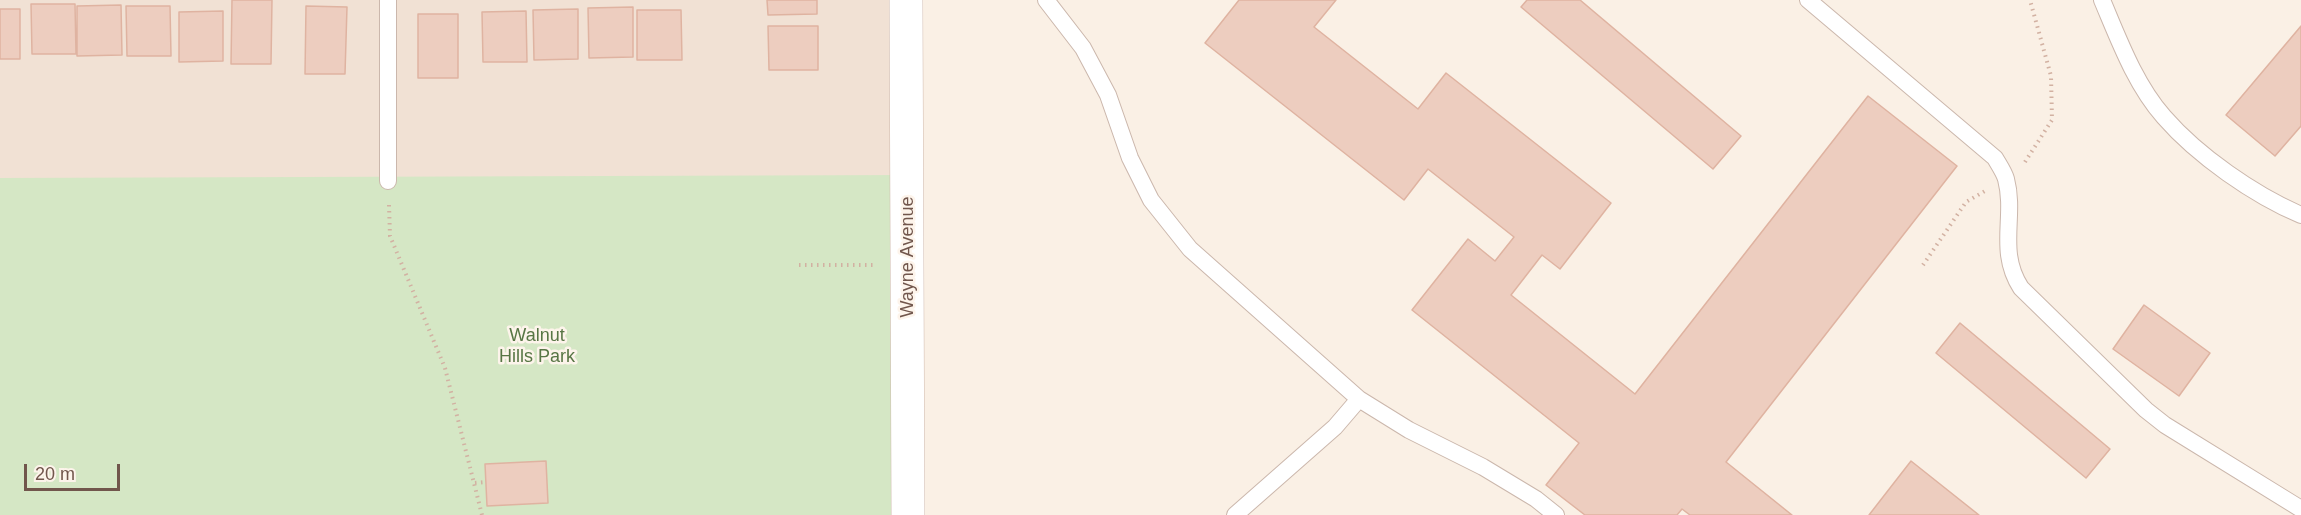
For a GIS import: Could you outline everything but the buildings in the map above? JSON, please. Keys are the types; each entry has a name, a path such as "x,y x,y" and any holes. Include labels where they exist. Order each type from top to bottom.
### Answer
{"main road":[{"name":"Wayne Avenue","path":"906,0 908,515"}],"lane":[{"path":"388,0 388,181"},
{"path":"1046,0 1083,48 1103,86 1130,158 1151,200 1190,249 1359,399 1409,430 1483,467 1536,499 1556,515"},
{"path":"1808,0 1995,158 2006,179 2007,253 2014,277 2021,288 2146,410 2165,425 2301,509"},
{"path":"2102,0 2127,60 2164,117 2218,166 2272,203 2301,215"},
{"path":"1235,515 1335,426 1359,399"}],"path":[{"path":"388,181 390,236 445,368 483,515"},
{"path":"800,265 908,265"},
{"path":"475,483 486,482"}],"shaded area":[{"name":"Walnut Hills Park","path":"0,0 908,0 908,515 0,515"}],"green space":[{"name":"Walnut Hills Park","path":"908,175 908,515 0,515 0,178"}]}
